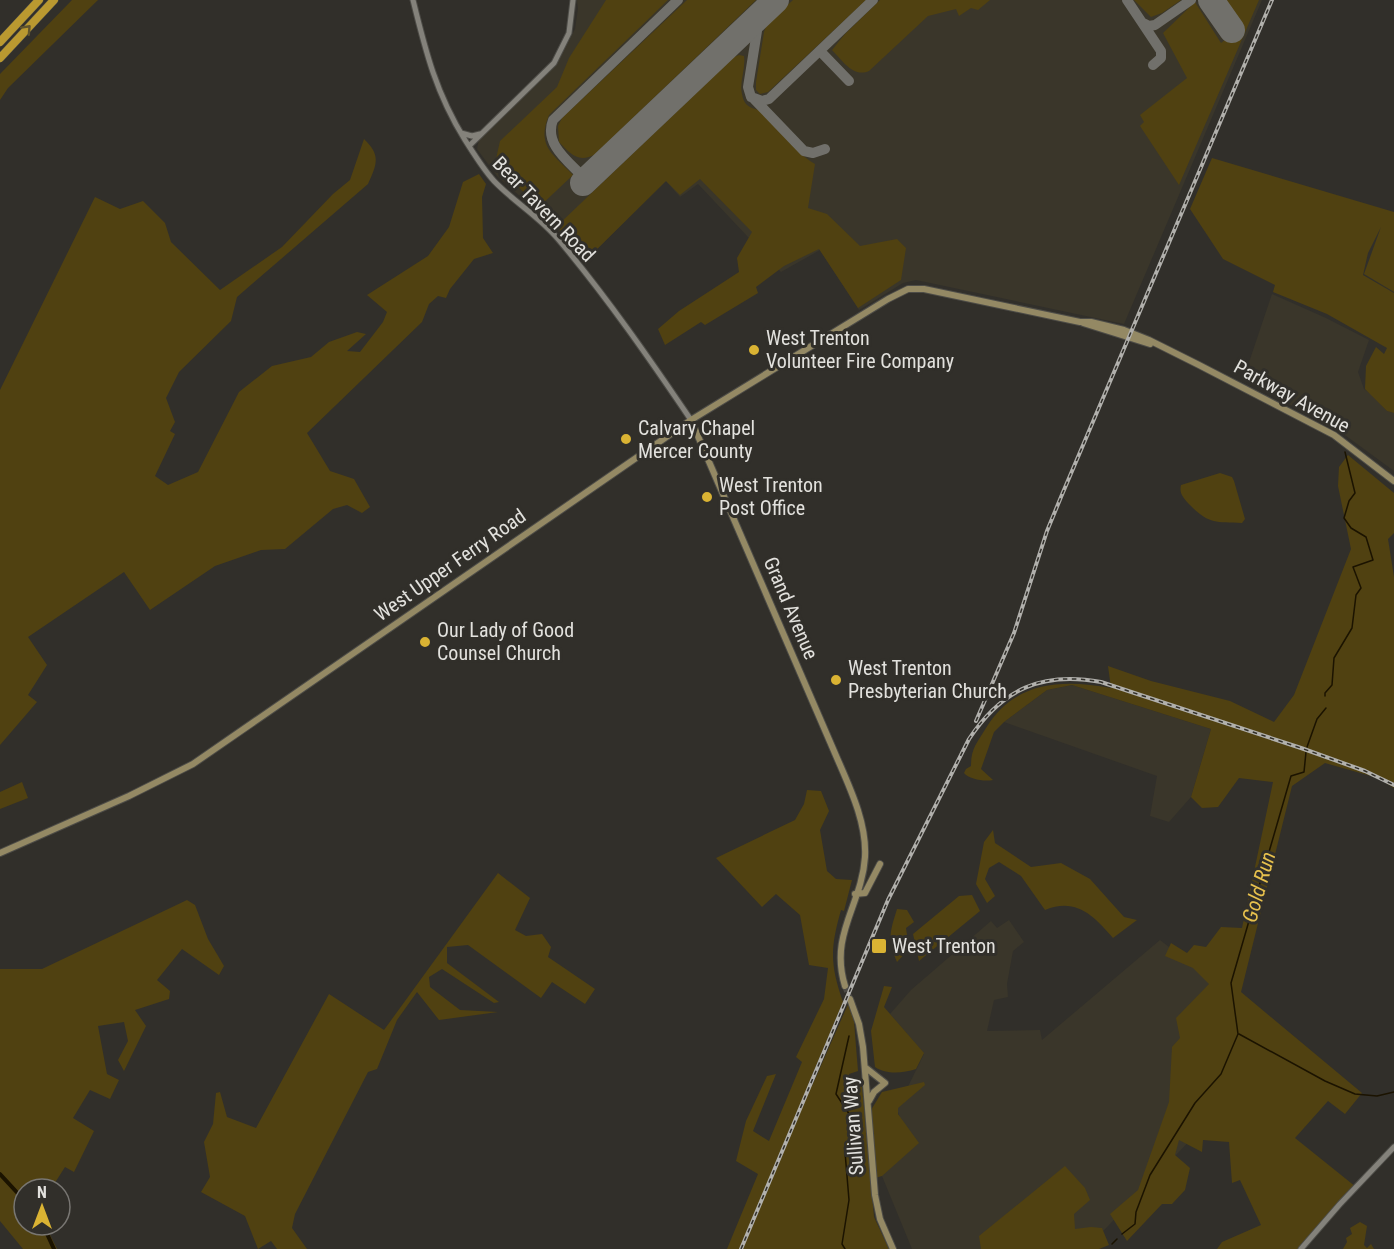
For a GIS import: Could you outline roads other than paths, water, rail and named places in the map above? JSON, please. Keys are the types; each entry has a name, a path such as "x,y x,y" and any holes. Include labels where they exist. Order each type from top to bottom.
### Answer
{"highway":[{"path":"0,42 39,0"},
{"path":"0,58 54,0"}],"main road":[{"name":"West Upper Ferry Road","path":"0,853 138,792 193,764 691,420 863,313 902,291 912,289"},
{"name":"Parkway Avenue","path":"912,289 924,289 1124,330 1149,340 1334,435 1394,481"},
{"name":"Grand Avenue","path":"691,420 812,699 854,800 863,830 865,849 863,871 840,946 839,963 845,986"},
{"path":"855,894 865,892 880,864"},
{"name":"Sullivan Way","path":"850,999 862,1034 875,1195 880,1219 892,1249"},
{"path":"865,1068 885,1083 873,1094 868,1105"}],"street":[{"name":"Bear Tavern Road","path":"413,0 432,73 442,99 469,146 494,181 558,238 633,335 691,420"},
{"path":"469,146 543,75 557,57 569,33 573,0"},
{"path":"461,133 472,136 482,134"},
{"path":"1301,1249 1335,1209 1394,1148"}],"waterway":[{"name":"Gold Run","path":"1325,696 1332,685 1334,658 1352,628 1356,595 1361,588 1353,567 1373,560 1366,537 1351,528 1344,518 1349,501 1355,493 1345,452"},
{"name":"Gold Run","path":"1307,747 1317,719 1326,708"},
{"name":"Gold Run","path":"1122,1234 1135,1224 1136,1212 1150,1175 1195,1103 1221,1074 1238,1034 1231,983 1291,776 1304,772 1306,752"},
{"name":"Gold Run","path":"1239,1034 1325,1081 1355,1094 1377,1096 1394,1092"},
{"path":"845,1249 842,1244 849,1200 845,1152 859,1129 836,1094 849,1036"},
{"path":"0,1174 12,1187"},
{"path":"48,1237 54,1249"},
{"name":"Gold Run","path":"1112,1244 1117,1239"}],"tunnel":[{"path":"845,986 850,999"}],"railway":[{"path":"976,721 1014,633 1047,531 1272,0"},
{"path":"741,1249 888,900 969,739 995,707 1010,696 1042,682 1060,679 1101,682 1301,748 1365,771 1394,785"}],"place":[{"name":"West Trenton Volunteer Fire Company","path":"754,350"},
{"name":"Calvary Chapel Mercer County","path":"626,439"},
{"name":"West Trenton Post Office","path":"707,497"},
{"name":"Our Lady of Good Counsel Church","path":"425,642"},
{"name":"West Trenton Presbyterian Church","path":"836,680"},
{"name":"West Trenton","path":"879,946"}]}
